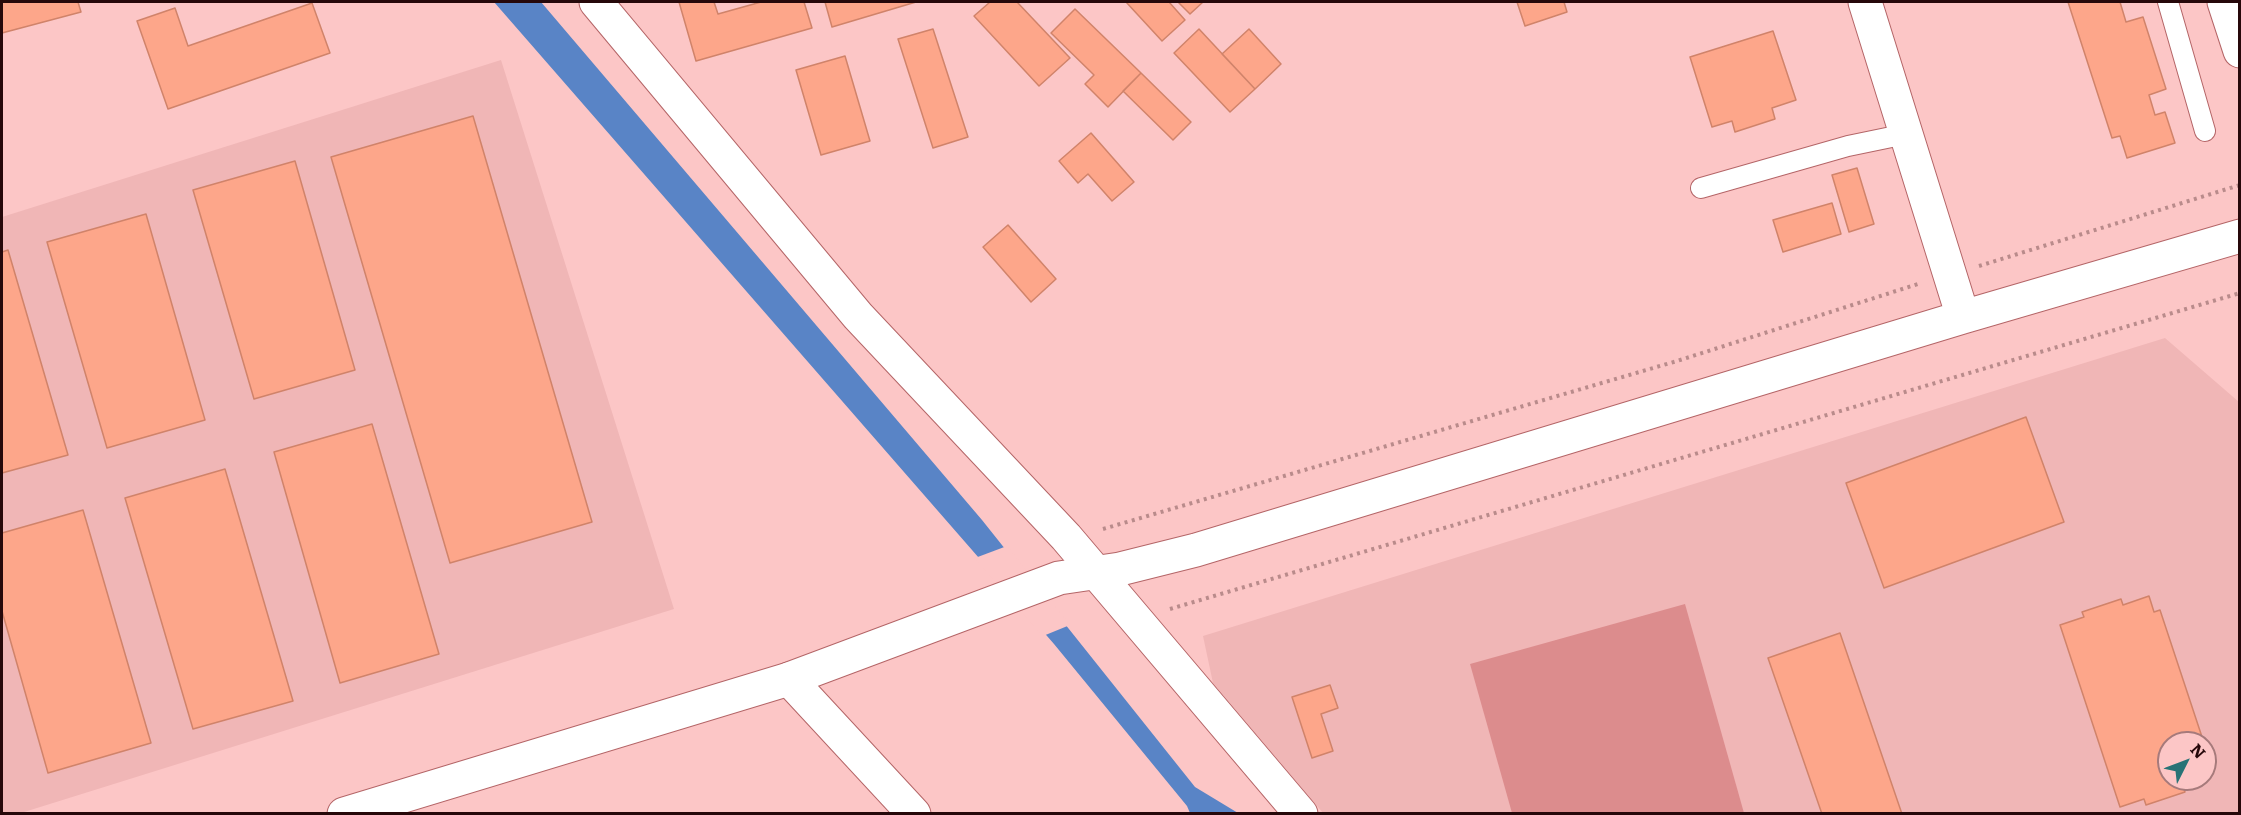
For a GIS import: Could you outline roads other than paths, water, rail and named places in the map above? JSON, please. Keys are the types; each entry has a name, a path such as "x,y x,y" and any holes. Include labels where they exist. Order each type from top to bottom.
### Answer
{"street":[{"path":"596,2 858,316 1066,537 1301,813"},
{"path":"1865,2 1962,316"},
{"path":"2224,2 2240,51"},
{"path":"344,813 789,679 1059,578 1120,569 1196,550 1962,316 2240,236"},
{"path":"789,679 914,813"}],"lane":[{"path":"2168,2 2205,131"},
{"path":"1701,188 1848,146 1906,134"}],"water":[{"path":"494,2 541,2 982,520 1195,787 1238,813 1190,813 1187,806 1054,644"}]}
